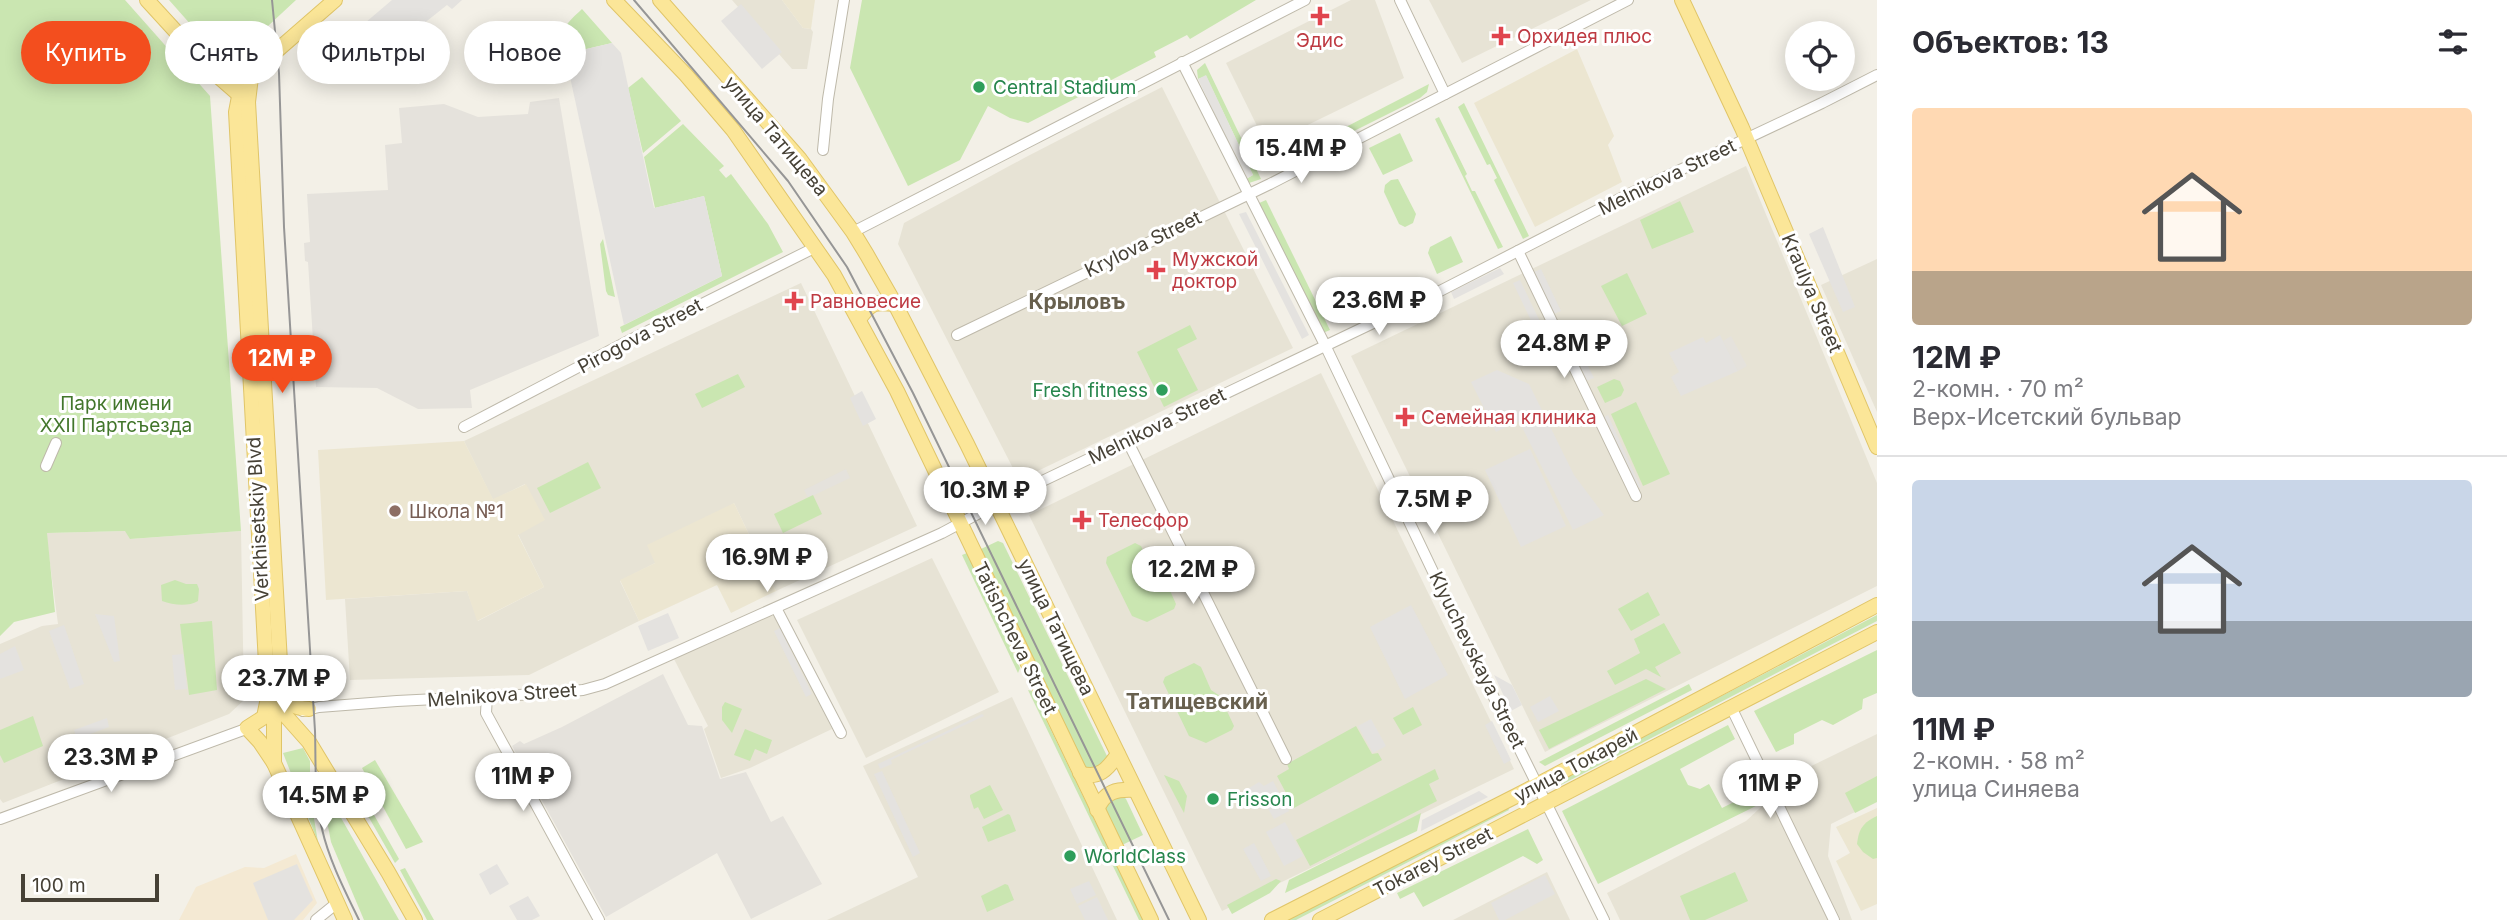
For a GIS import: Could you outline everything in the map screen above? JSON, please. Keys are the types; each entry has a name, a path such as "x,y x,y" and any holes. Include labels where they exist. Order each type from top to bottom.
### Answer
{"main road":[{"path":"146,0 166,21"},
{"path":"283,45 335,0"},
{"name":"Tatishcheva Street","path":"614,0 686,75 733,130 816,247 859,319 897,391 1151,920"},
{"name":"улица Татищева","path":"660,0 799,158 853,232 895,304 996,504 1199,920"},
{"name":"Kraulya Street","path":"1682,0 1747,139 1877,447"},
{"path":"223,84 231,95 236,112"},
{"path":"226,84 243,98"},
{"path":"242,84 281,691 290,723 290,734 278,740 274,758"},
{"name":"Verkhisetskiy Blvd","path":"243,98 236,112 267,682 290,723"},
{"path":"859,319 875,302 895,304"},
{"name":"улица Токарей","path":"1272,920 1538,785 1877,605"},
{"name":"улица Токарей","path":"1547,804 1877,632"},
{"path":"267,682 268,701 264,717 247,728 274,758 345,920"},
{"path":"274,758 290,723 302,718 309,709 291,705 281,691"},
{"path":"290,723 388,872 415,920"},
{"path":"1080,773 1089,776 1104,771 1118,754"},
{"path":"1097,810 1100,801 1107,794 1135,790"},
{"name":"Tokarey Street","path":"1320,920 1547,804"}],"street":[{"path":"823,150 828,99 845,0"},
{"path":"853,232 1305,0"},
{"path":"1400,0 1445,94"},
{"name":"Krylova Street","path":"957,335 1247,194 1628,0"},
{"name":"Klyuchevskaya Street","path":"1182,62 1325,345 1604,920"},
{"name":"Melnikova Street","path":"0,819 247,728 290,723 309,709 594,688 942,533 959,522 1518,251 1625,195 1877,75"},
{"name":"Pirogova Street","path":"464,428 628,341 816,247"},
{"path":"1518,251 1636,496"},
{"path":"1127,440 1286,759"},
{"path":"46,466 56,443"},
{"path":"776,608 841,733"},
{"path":"487,696 486,713 599,920"},
{"path":"1731,707 1833,920"},
{"path":"316,920 337,903"}],"shaded area":[{"path":"392,0 462,0 452,9 447,5 427,21 367,21"},
{"path":"732,0 782,0 803,28 813,32 807,69 792,69"},
{"path":"782,0 815,0 811,29 803,28"},
{"path":"1351,0 1375,0 1404,78 1281,138 1263,138 1226,63"},
{"path":"1429,0 1591,0 1462,63"},
{"path":"741,4 782,52 762,69 721,21"},
{"path":"612,43 621,53 654,208 704,196 722,276 624,325 572,84 586,84 586,49"},
{"path":"1577,49 1614,136 1608,145 1622,182 1535,227 1474,103"},
{"path":"1206,75 1253,175 1246,179 1198,79"},
{"path":"1162,87 1293,348 1019,480 898,244 904,223"},
{"path":"559,98 599,336 470,390 472,408 418,409 377,388 316,387 308,262 305,261 304,243 310,242 307,194 388,190 385,145 402,143 399,108 444,104 478,117 528,114 530,102"},
{"path":"1746,166 1877,483 1877,586 1545,752 1351,356"},
{"path":"1246,212 1309,335 1302,339 1239,214"},
{"path":"1823,227 1855,307 1843,312 1809,234"},
{"path":"1877,259 1877,412 1821,285"},
{"path":"1500,268 1504,274 1454,299 1451,292"},
{"path":"1541,269 1561,311 1554,314 1534,272"},
{"path":"1520,280 1544,330 1537,333 1513,283"},
{"path":"801,283 917,526 776,591 734,503 655,563 620,581 639,621 529,675 350,680 345,599 467,591 478,621 544,587 518,534 525,484 493,500 464,441"},
{"path":"1566,322 1594,378 1586,381 1559,326"},
{"path":"1720,335 1738,371 1681,396 1671,377 1679,372 1669,353 1703,337 1706,343"},
{"path":"1731,336 1747,366 1738,371 1723,341"},
{"path":"1497,370 1529,384 1574,475 1604,515 1573,530 1519,421 1496,432 1471,382"},
{"path":"1321,373 1514,769 1222,911 1029,515"},
{"path":"862,391 876,419 863,426 850,398"},
{"path":"1608,415 1641,487 1634,490 1601,419"},
{"name":"Школа №1","path":"464,441 493,499 526,484 545,520 518,535 544,587 477,621 467,591 326,600 318,450"},
{"path":"1530,449 1566,526 1521,547 1485,470"},
{"path":"846,469 850,478 808,498 804,490"},
{"path":"734,503 776,591 731,613 717,585 639,621 620,580 655,563 647,545"},
{"path":"126,531 131,539 241,531 244,700 229,714 3,803 0,799 0,644 42,626 58,624 46,533"},
{"path":"932,558 999,692 866,758 797,620"},
{"path":"1411,605 1448,675 1405,699 1370,627"},
{"path":"668,613 679,638 648,651 638,626"},
{"path":"95,614 114,616 120,661 114,662"},
{"path":"769,615 776,617 832,729 750,768 721,778 704,729 708,726 674,659"},
{"path":"64,625 84,684 70,689 49,631"},
{"path":"780,628 812,694 806,697 774,631"},
{"path":"15,646 24,670 0,679 0,654"},
{"path":"183,654 187,689 175,690 172,655"},
{"path":"663,674 688,725 702,726 720,779 746,772 771,822 783,816 822,884 751,919 717,853 606,917 512,746 520,741 524,744 562,727"},
{"path":"1494,675 1512,685 1522,705 1511,711"},
{"path":"1550,696 1559,711 1538,722 1530,707"},
{"path":"1012,697 1117,920 827,920 918,877 863,766"},
{"path":"982,714 984,716 891,760 892,764 880,769 878,764"},
{"path":"107,718 109,727 77,739 74,730"},
{"path":"1371,719 1386,746 1373,753 1358,726"},
{"path":"1492,721 1511,760 1504,764 1485,725"},
{"path":"1877,734 1877,801 1831,824 1828,856 1852,920 1620,920 1607,893 1746,821 1799,772"},
{"path":"882,771 920,853 913,857 874,774"},
{"path":"1273,781 1289,811 1274,819 1262,798 1251,804 1244,791 1259,782 1264,786"},
{"path":"1479,791 1488,797 1421,831 1422,820"},
{"path":"1877,808 1877,904 1861,911 1836,861 1850,853 1836,827"},
{"path":"1285,822 1303,856 1284,866 1266,832"},
{"path":"1254,843 1271,876 1261,881 1243,849"},
{"path":"296,854 317,903 303,920 179,920 196,887 245,867 264,868"},
{"path":"297,864 313,900 294,920 268,920 253,883"},
{"path":"497,864 509,884 490,895 479,874"},
{"path":"1547,872 1570,920 1453,920"},
{"path":"1545,875 1555,894 1505,920 1499,920 1491,903"},
{"path":"1089,881 1096,895 1077,904 1070,889"},
{"path":"528,896 540,916 532,920 517,920 509,906"},
{"path":"1097,897 1108,920 1085,920 1078,906"}],"green space":[{"name":"Парк имени XXII Партсъезда","path":"0,0 125,0 144,21 21,21 21,84 151,84 151,29 165,45 165,84 199,84 210,96 241,531 130,539 125,531 47,533 55,612 14,622 0,636"},
{"path":"169,0 296,0 273,21 188,21"},
{"name":"Central Stadium","path":"862,0 1256,0 1190,39 1187,35 1154,52 1156,57 1028,123 1010,118 988,106 960,160 908,186 850,68"},
{"path":"582,9 612,43 586,49 586,21 570,21"},
{"path":"1205,63 1261,179 1249,183 1246,179 1253,175 1206,76 1198,79 1197,70"},
{"path":"642,77 681,121 643,153 628,88"},
{"path":"1429,84 1427,92 1420,98 1316,150 1313,144"},
{"path":"1464,103 1529,236 1523,239 1494,180 1497,178 1490,164 1487,165 1458,107"},
{"path":"1439,117 1467,174 1465,176 1472,191 1475,191 1503,247 1498,249 1435,119"},
{"path":"683,124 724,166 719,170 726,178 731,174 768,224 783,252 622,333 620,327 722,276 704,196 655,208 644,157"},
{"path":"1400,133 1413,161 1383,175 1369,148"},
{"path":"1398,179 1416,214 1413,223 1405,227 1399,224 1384,192 1385,185"},
{"path":"1266,200 1330,330 1323,333 1257,204"},
{"path":"1680,201 1694,232 1652,249 1640,220"},
{"path":"1451,236 1463,262 1437,274 1428,253 1430,247"},
{"path":"603,239 615,297 608,295 606,291 600,244"},
{"path":"1627,273 1647,314 1622,326 1601,286"},
{"path":"1343,277 1361,313 1340,323 1322,287"},
{"path":"1190,325 1197,339 1177,349 1198,390 1164,407 1137,352"},
{"path":"738,374 745,387 702,408 695,394"},
{"path":"1614,379 1620,381 1624,390 1621,396 1605,403 1597,387"},
{"path":"1636,402 1670,474 1643,486 1611,414"},
{"path":"588,462 601,488 550,513 537,488"},
{"path":"813,495 822,514 783,533 774,514"},
{"path":"998,541 1003,543 1107,756 1106,762 1094,772 1084,768 981,555 981,549"},
{"path":"1135,543 1141,546 1152,569 1163,575 1176,604 1174,609 1147,622 1132,616 1106,563 1107,557"},
{"path":"967,553 1020,668 1018,673 962,555"},
{"path":"175,580 197,584 198,601 180,605 162,601 161,585"},
{"path":"1648,592 1660,615 1631,631 1618,609"},
{"path":"1877,615 1877,621 1557,787 1555,783"},
{"path":"212,621 217,690 189,695 180,624"},
{"path":"1664,623 1681,653 1655,667 1661,677 1646,669 1615,685 1607,671 1640,653 1634,639"},
{"path":"1877,650 1877,693 1863,699 1862,709 1833,725 1822,720 1794,734 1794,744 1776,752 1754,711"},
{"path":"1194,663 1201,667 1211,690 1220,696 1234,726 1232,730 1206,743 1189,736 1163,682 1165,677"},
{"path":"1646,679 1666,689 1549,749 1539,730"},
{"path":"1689,684 1692,690 1545,766 1539,762"},
{"path":"1028,690 1032,691 1143,920 1139,920"},
{"path":"725,702 742,709 732,733 722,720 722,707"},
{"path":"1413,707 1422,725 1403,735 1393,718"},
{"path":"33,716 43,746 4,763 0,755 0,730"},
{"path":"1728,725 1735,739 1680,769 1688,785 1700,789 1709,784 1722,808 1758,790 1764,802 1598,884 1562,811"},
{"path":"1356,726 1372,754 1378,753 1382,760 1294,808 1277,776 1289,769 1287,764"},
{"path":"745,729 772,740 767,754 755,749 750,761 734,755"},
{"path":"303,748 310,761 310,795 318,842 283,753"},
{"path":"375,760 423,842 406,849 362,768"},
{"path":"1435,769 1439,779 1429,784 1437,801 1310,866 1296,840"},
{"path":"1164,775 1179,781 1187,796 1184,813"},
{"path":"1877,776 1877,802 1855,813 1845,793"},
{"path":"319,779 399,920 364,920 331,842"},
{"path":"357,785 399,859 395,863 352,788"},
{"path":"990,785 1003,810 984,819 978,807 974,809 970,795"},
{"path":"1123,796 1143,835 1122,845 1103,809 1107,800"},
{"path":"1507,806 1509,810 1296,920 1288,920"},
{"path":"1421,813 1417,831 1285,893 1289,880"},
{"path":"1008,814 1016,831 988,842 982,827"},
{"path":"1877,816 1877,858 1873,859 1857,844 1863,827"},
{"path":"1528,829 1543,860 1537,864 1523,856 1423,907 1414,892 1400,899 1397,893"},
{"path":"405,868 434,920 427,920 400,870"},
{"path":"1735,872 1748,901 1705,920 1690,920 1680,896"},
{"path":"1276,879 1281,881 1270,893 1232,914 1227,905"},
{"path":"1008,885 1014,900 987,912 981,896"}],"tram line":[{"path":"272,0 279,73 284,227 318,805 329,852 359,920"},
{"path":"634,0 788,181 847,267 913,393 1169,920"}],"place":[{"name":"Эдис","path":"1320,16"},
{"name":"Орхидея плюс","path":"1501,36"},
{"name":"Central Stadium","path":"979,87"},
{"name":"Мужской доктор","path":"1156,270"},
{"name":"Равновесие","path":"794,301"},
{"name":"Fresh fitness","path":"1162,390"},
{"name":"Семейная клиника","path":"1405,417"},
{"name":"Школа №1","path":"395,511"},
{"name":"Телесфор","path":"1082,520"},
{"name":"Frisson","path":"1213,799"},
{"name":"WorldClass","path":"1070,856"}],"district":[{"name":"Крыловъ","path":"1077,301"},
{"name":"Татищевский","path":"1197,701"}]}
